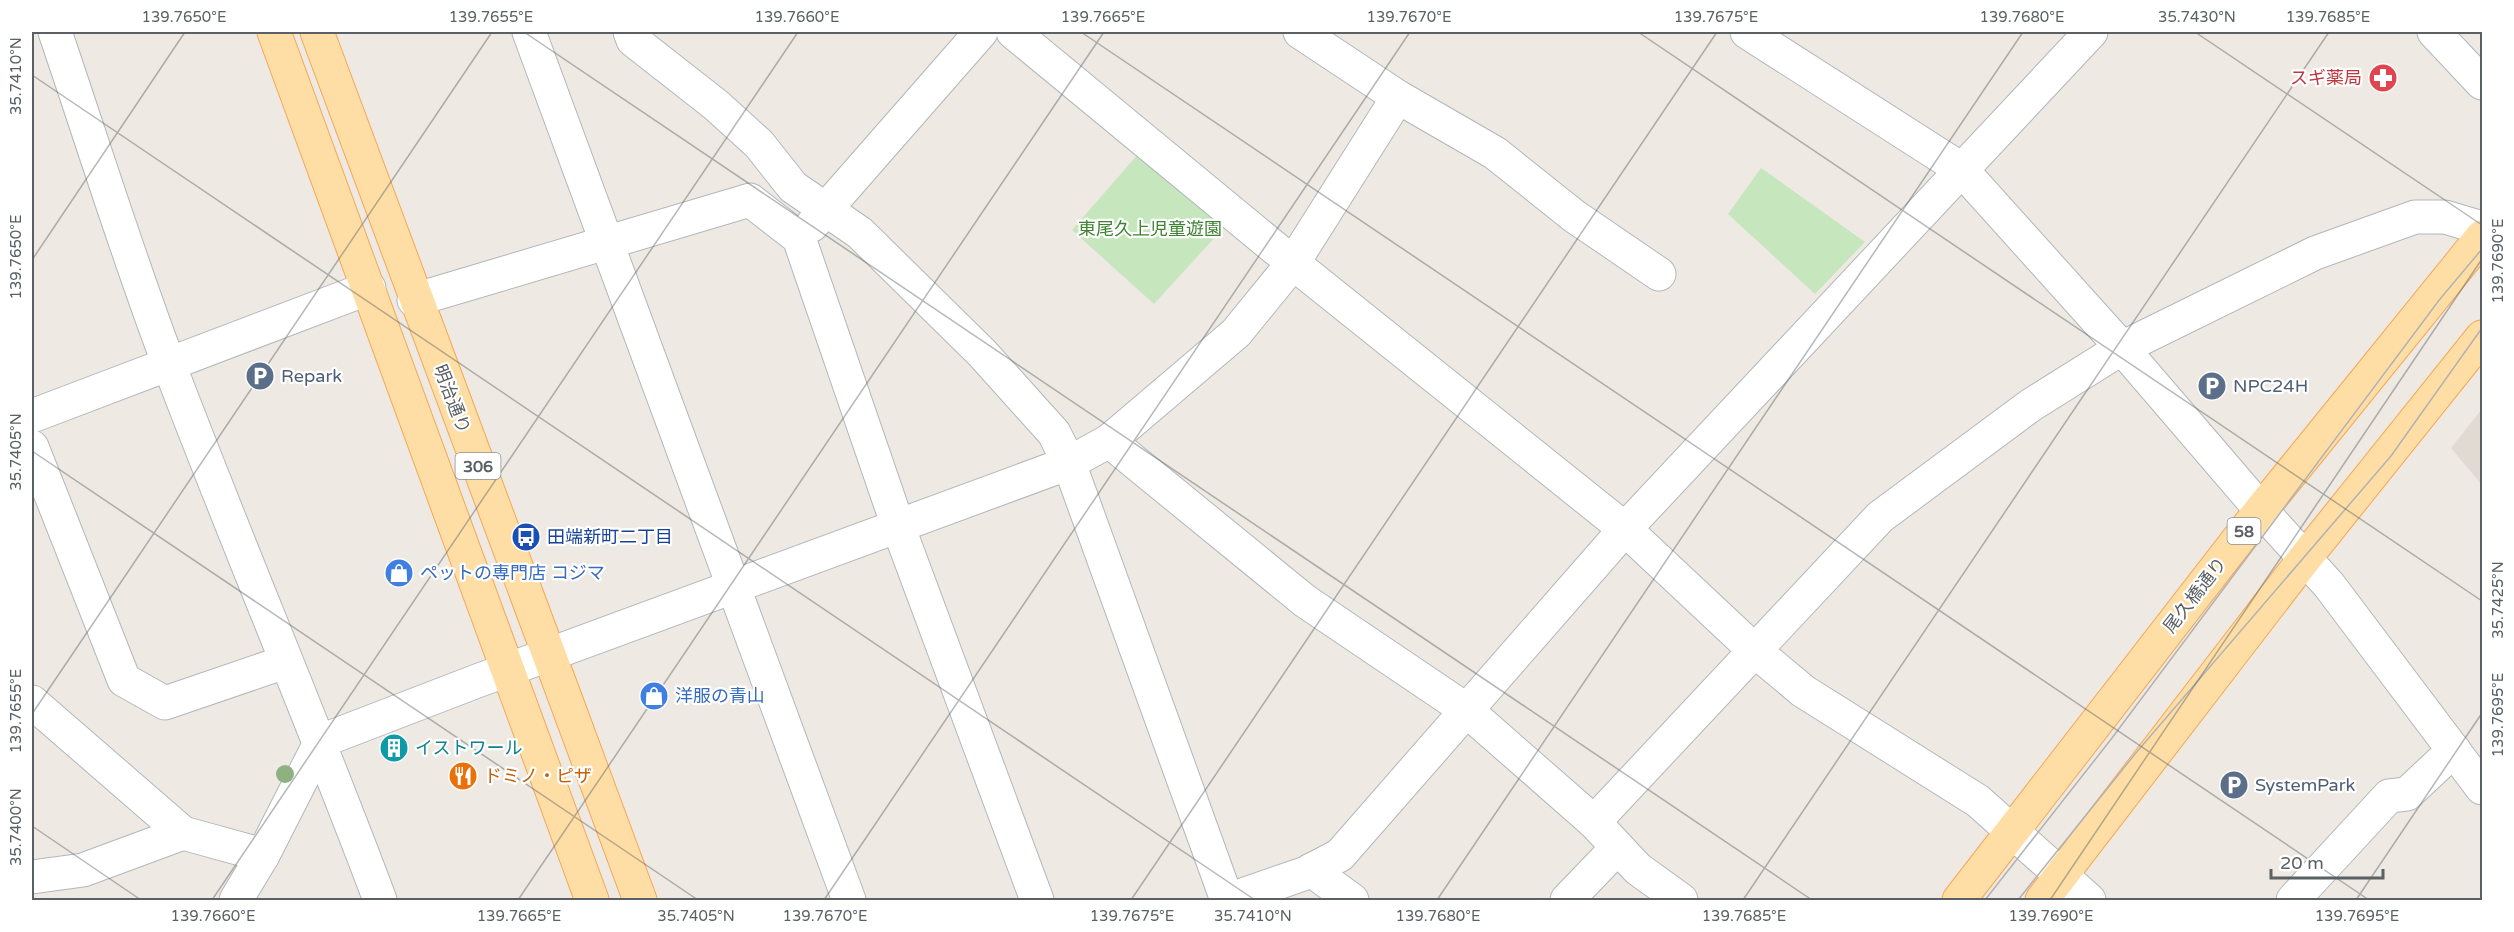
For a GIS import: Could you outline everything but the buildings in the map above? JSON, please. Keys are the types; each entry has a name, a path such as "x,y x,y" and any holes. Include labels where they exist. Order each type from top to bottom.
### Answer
{"main road":[{"name":"306","path":"274,32 509,669 591,900"},
{"name":"明治通り","path":"317,32 414,300 550,654 640,900"},
{"name":"尾久橋通り","path":"1959,900 2261,510 2482,237"},
{"path":"2052,889 2305,558 2482,337"}],"street":[{"path":"55,32 169,365 285,662 321,741 380,900"},
{"path":"529,32 849,900"},
{"path":"630,32 633,40 716,105 759,144 794,187 860,233 982,353 1054,433 1069,463 1228,900 1311,870 1340,855 1624,529 2091,32"},
{"path":"799,238 828,209 981,32"},
{"path":"1013,32 1293,263 1624,529 1754,650 1803,691 1978,801 2013,831 2052,889 2089,900"},
{"path":"1300,32 1398,97 1496,153 1574,216 1659,274"},
{"path":"1747,32 1961,170 2122,348 2338,596 2482,788"},
{"path":"2434,32 2482,83"},
{"path":"236,900 263,855 321,741 509,669 1069,463 1109,441 1236,333 1293,263 1398,97"},
{"path":"414,300 750,200 799,238 898,526 1037,900"},
{"path":"1594,822 1880,517 2031,405 2122,348 2315,253 2415,216 2445,217 2482,228"},
{"path":"32,416 369,288"},
{"path":"1109,441 1305,601 1465,709 1594,822 1638,868 1681,900"},
{"path":"32,447 124,680 165,703 285,662"},
{"path":"32,702 183,833 263,855"},
{"path":"2294,900 2389,796 2407,794 2454,750"},
{"path":"32,877 83,870 183,833"},
{"path":"1567,900 1617,848"},
{"path":"1311,870 1352,900"}],"shaded area":[{"path":"2482,409 2482,485 2451,448"}],"green space":[{"name":"東尾久上児童遊園","path":"1140,152 1227,224 1154,304 1072,230"},
{"path":"1761,168 1865,242 1815,294 1728,214"}],"tram line":[{"path":"1985,900 2112,738 2440,299 2482,249"},
{"path":"2018,900 2135,754 2391,456 2482,328"}],"place":[{"name":"スギ薬局","path":"2383,78"},
{"name":"Repark","path":"260,376"},
{"name":"NPC24H","path":"2212,386"},
{"name":"田端新町二丁目","path":"526,537"},
{"name":"ペットの専門店 コジマ","path":"399,573"},
{"name":"洋服の青山","path":"654,696"},
{"name":"イストワール","path":"394,748"},
{"name":"ドミノ・ピザ","path":"463,776"},
{"name":"SystemPark","path":"2234,785"}]}
